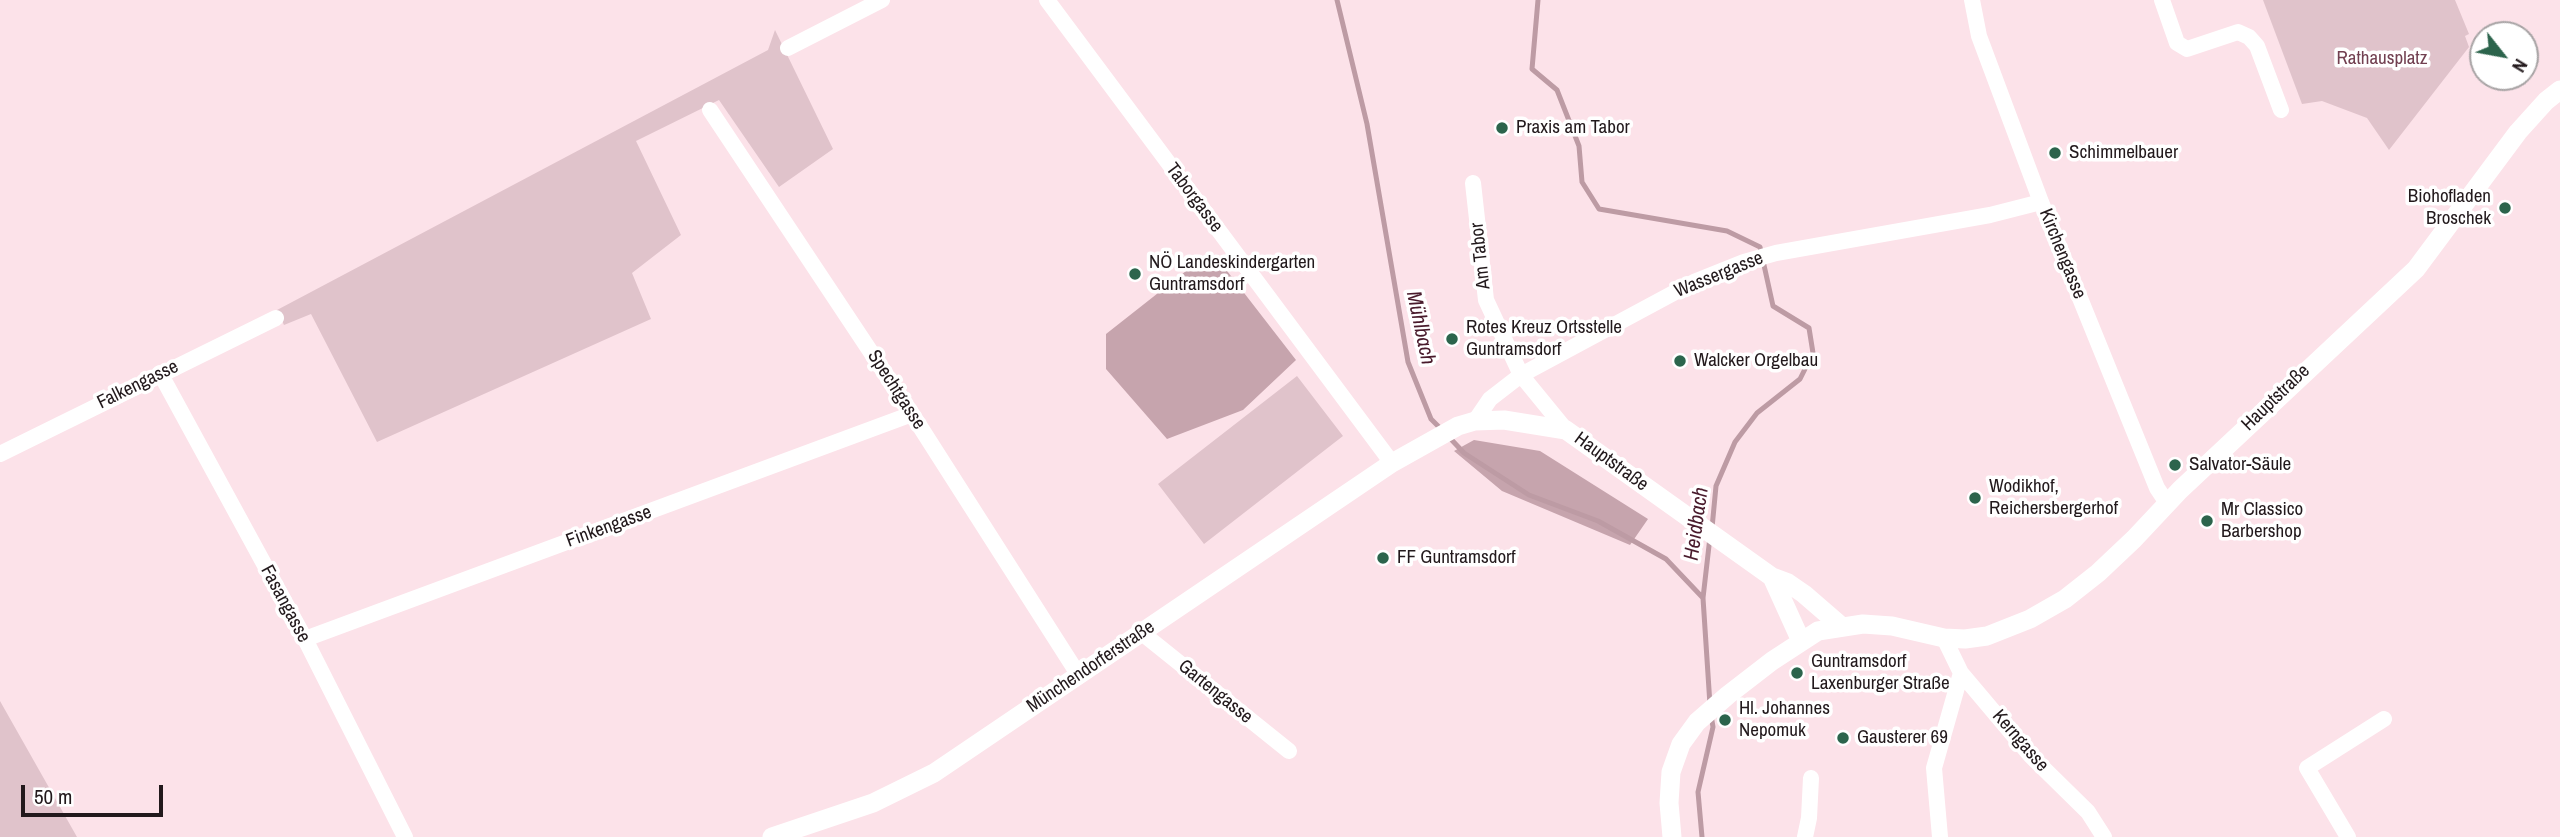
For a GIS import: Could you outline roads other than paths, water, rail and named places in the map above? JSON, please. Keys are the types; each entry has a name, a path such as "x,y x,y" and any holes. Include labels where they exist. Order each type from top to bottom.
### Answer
{"street":[{"path":"788,48 882,0"},
{"name":"Taborgasse","path":"1047,0 1392,463"},
{"name":"Kirchengasse","path":"1972,0 1979,36 2040,202 2157,488 2167,503"},
{"path":"2162,0 2177,43 2187,48 2238,32 2249,37 2257,46 2281,110"},
{"name":"Hauptstraße","path":"1672,837 1669,803 1671,772 1681,744 1697,722 1728,695 1818,631 1841,626 1892,626 1944,638 1965,639 1987,636 2030,619 2065,599 2125,548 2167,503 2306,369 2416,269 2518,132 2546,101 2560,90"},
{"name":"Spechtgasse","path":"710,110 912,414 1078,674"},
{"name":"Am Tabor","path":"1473,183 1486,300 1521,375 1566,430"},
{"name":"Wassergasse","path":"1466,424 1490,399 1521,375 1694,282 1744,262 1776,253 1990,215 2040,202"},
{"name":"Falkengasse","path":"0,454 276,318"},
{"name":"Fasangasse","path":"160,373 304,639 405,837"},
{"name":"Finkengasse","path":"304,639 912,414"},
{"name":"Hauptstraße","path":"1392,463 1433,439 1466,424 1504,419 1566,430 1772,577 1788,583 1841,626"},
{"name":"Münchendorferstraße","path":"779,836 873,803 934,773 1392,463"},
{"name":"Hauptstraße","path":"1772,577 1801,641"},
{"name":"Gartengasse","path":"1142,633 1289,751"},
{"name":"Kerngasse","path":"1944,638 1961,673 2031,756 2088,813 2104,837"},
{"path":"1940,837 1934,768 1961,673"},
{"path":"2348,837 2307,768 2384,719"},
{"path":"1805,837 1811,778"}],"waterway":[{"name":"Mühlbach","path":"1337,0 1367,124 1408,362 1431,419 1441,429"},
{"name":"Heidbach","path":"1538,0 1532,69 1557,90 1579,146 1582,182 1599,209 1727,231 1760,247 1773,306 1809,328 1813,353 1800,379 1757,413 1735,442 1716,486 1712,528"},
{"name":"Mühlbach","path":"1448,436 1464,453 1529,495 1598,521 1666,559 1703,598"},
{"name":"Heidbach","path":"1710,537 1703,598 1710,705"},
{"name":"Heidbach","path":"1702,837 1698,792 1713,727 1711,715"}],"place":[{"name":"Praxis am Tabor","path":"1502,128"},
{"name":"Schimmelbauer","path":"2055,153"},
{"name":"Biohofladen Broschek","path":"2505,208"},
{"name":"NÖ Landeskindergarten Guntramsdorf","path":"1135,274"},
{"name":"Rotes Kreuz Ortsstelle Guntramsdorf","path":"1452,339"},
{"name":"Walcker Orgelbau","path":"1680,361"},
{"name":"Salvator-Säule","path":"2175,465"},
{"name":"Wodikhof, Reichersbergerhof","path":"1975,498"},
{"name":"Mr Classico Barbershop","path":"2207,521"},
{"name":"FF Guntramsdorf","path":"1383,558"},
{"name":"Guntramsdorf Laxenburger Straße","path":"1797,673"},
{"name":"Hl. Johannes Nepomuk","path":"1725,720"},
{"name":"Gausterer 69","path":"1843,738"}],"park label":[{"name":"Rathausplatz","path":"2382,59"}]}
